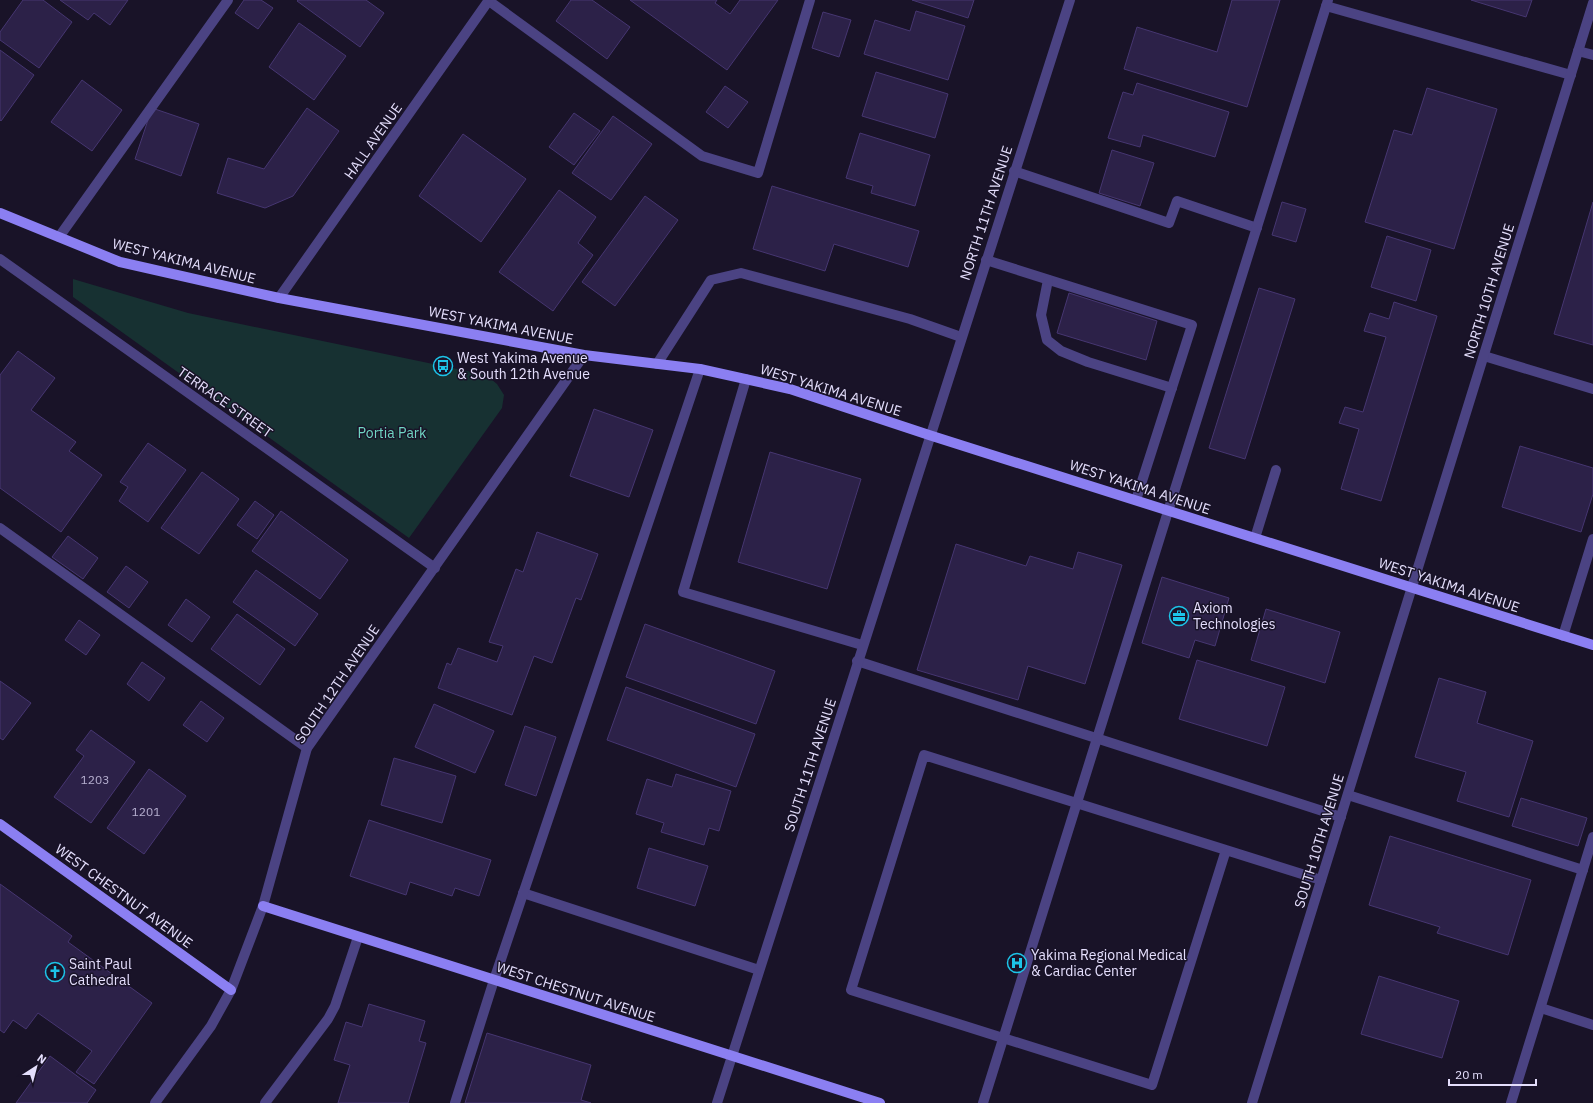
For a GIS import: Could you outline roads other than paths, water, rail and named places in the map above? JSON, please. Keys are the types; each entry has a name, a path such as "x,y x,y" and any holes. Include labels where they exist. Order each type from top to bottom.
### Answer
{"main road":[{"name":"WEST YAKIMA AVENUE","path":"0,213 120,262 279,298 584,355 700,369 790,389 929,435 1593,645"},
{"name":"WEST CHESTNUT AVENUE","path":"0,824 231,990"},
{"name":"WEST CHESTNUT AVENUE","path":"263,906 880,1103"}],"street":[{"path":"59,237 228,0"},
{"path":"489,0 702,156 758,173 810,0"},
{"name":"HALL AVENUE","path":"279,298 489,0"},
{"name":"NORTH 11TH AVENUE","path":"929,435 1070,0"},
{"path":"983,1103 1327,3 1571,75"},
{"name":"NORTH 10TH AVENUE","path":"1412,588 1593,3"},
{"path":"1578,51 1593,55"},
{"path":"1014,171 1169,223 1176,201 1257,228"},
{"name":"TERRACE STREET","path":"0,259 435,568"},
{"path":"986,260 1192,325 1136,500"},
{"path":"657,364 711,280 741,273 910,319 961,338"},
{"path":"1048,280 1041,315 1047,340 1061,351 1088,362 1172,388"},
{"name":"SOUTH 12TH AVENUE","path":"155,1103 211,1026 231,990 263,906 307,748 584,355"},
{"path":"1484,356 1593,389"},
{"path":"455,1103 523,893 700,369"},
{"path":"746,379 683,592 862,645"},
{"name":"SOUTH 11TH AVENUE","path":"717,1103 929,435"},
{"path":"1255,538 1276,470"},
{"path":"0,528 307,748"},
{"path":"1563,636 1593,539"},
{"name":"SOUTH 10TH AVENUE","path":"1252,1103 1412,588"},
{"path":"857,661 1341,818"},
{"path":"1226,850 1152,1085 851,990 924,755 1077,803 1226,850 1321,880"},
{"path":"1348,795 1583,870"},
{"path":"1511,1103 1593,837"},
{"path":"523,893 759,970"},
{"path":"265,1103 328,1019 335,1006 358,937"},
{"path":"1541,1008 1593,1026"}],"place":[{"name":"West Yakima Avenue & South 12th Avenue","path":"443,366"},
{"name":"Axiom Technologies","path":"1179,616"},
{"name":"Yakima Regional Medical & Cardiac Center","path":"1017,963"},
{"name":"Saint Paul Cathedral","path":"55,972"}],"park label":[{"name":"Portia Park","path":"392,433"}]}
